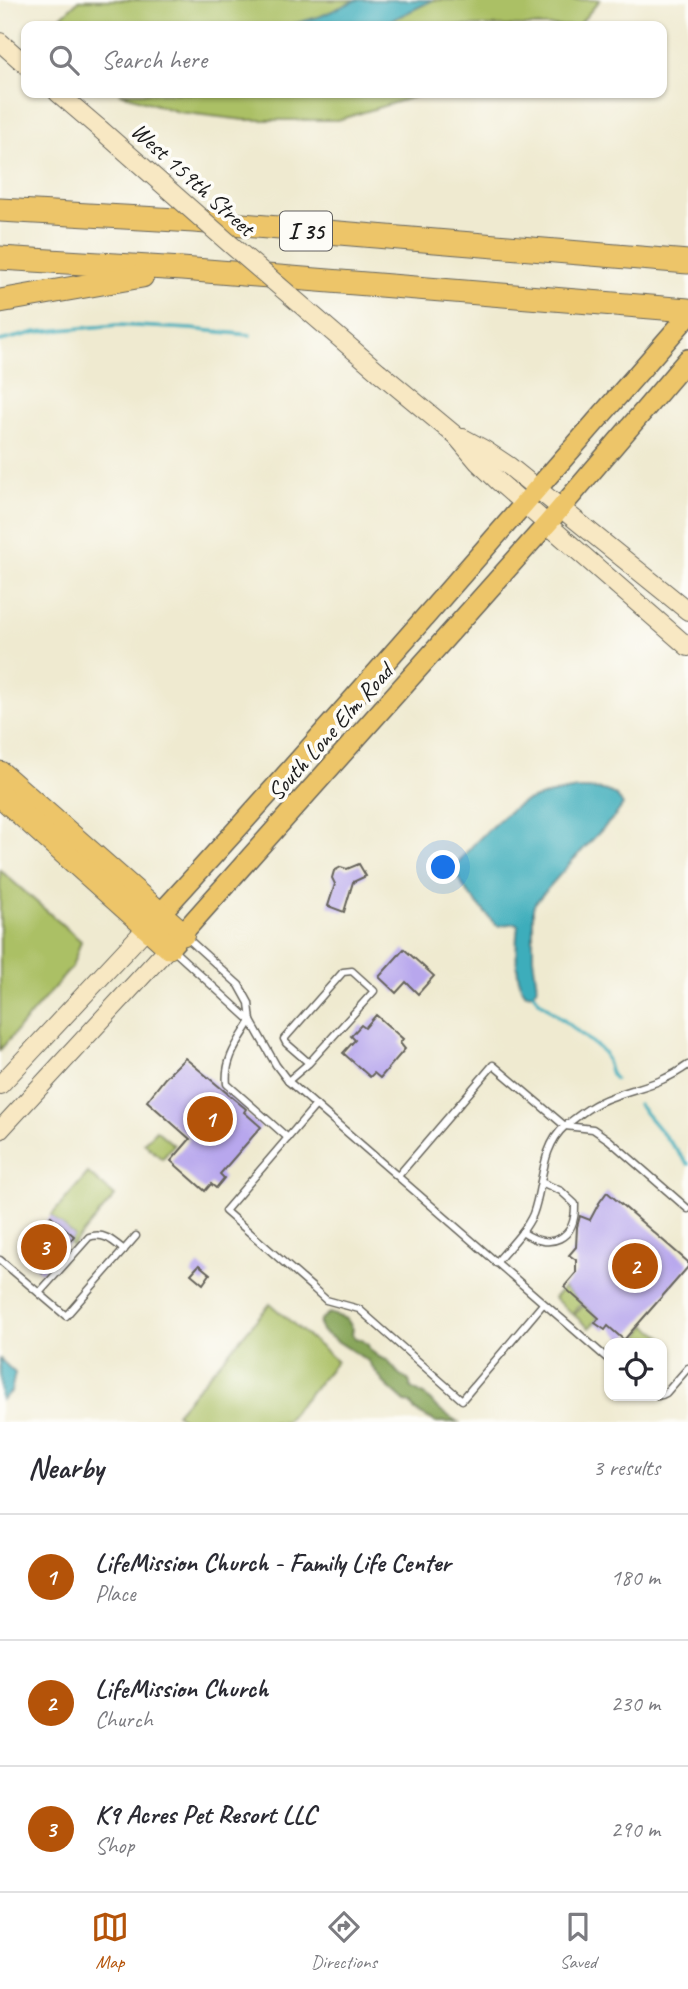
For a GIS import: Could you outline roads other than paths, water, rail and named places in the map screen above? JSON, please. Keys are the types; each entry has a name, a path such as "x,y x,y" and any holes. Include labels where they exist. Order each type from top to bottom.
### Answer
{"highway":[{"name":"I 35","path":"0,210 194,221 688,262"},
{"name":"I 35","path":"0,258 182,269 688,310"},
{"path":"0,301 182,269"},
{"path":"0,773 176,940"},
{"path":"0,795 154,920"}],"main road":[{"name":"South Lone Elm Road","path":"154,920 260,805 688,316"},
{"name":"South Lone Elm Road","path":"176,940 554,515 688,359"}],"street":[{"path":"0,42 21,61"},
{"name":"West 159th Street","path":"64,98 456,436 478,463 531,497 688,611"},
{"name":"West 159th Street","path":"554,515 688,647"},
{"name":"South Lone Elm Road","path":"0,1086 154,920"},
{"name":"South Lone Elm Road","path":"0,1130 176,940"}],"lane":[{"path":"176,940 235,1008 251,1021"},
{"path":"176,940 239,985 248,1003 251,1021 288,1081 604,1356"},
{"path":"288,1081 309,1063 374,991 352,971 343,972 284,1039 286,1044 309,1063"},
{"path":"251,1021 229,1059 227,1084 288,1138"},
{"path":"398,1176 494,1065 565,1126 593,1129 609,1140 688,1209"},
{"path":"496,1263 522,1232 533,1212 544,1162 552,1143 565,1126 609,1097 662,1081 688,1065"},
{"path":"316,1105 225,1211 326,1300 359,1309 462,1400 544,1304"},
{"path":"522,1232 547,1242 562,1238 570,1230 575,1204 561,1191 541,1182"},
{"path":"39,1293 89,1237 94,1235 108,1238 124,1250"},
{"path":"0,1260 66,1316 136,1236"},
{"path":"667,1392 688,1368"}],"water":[{"path":"356,0 433,0 390,21 304,21"},
{"path":"577,789 609,792 623,805 535,903 533,957 537,987 533,993 526,994 519,980 516,951 518,925 495,924 467,892 454,871 474,844 517,806 537,797"},
{"path":"0,1359 15,1373 11,1392 1,1400"}],"waterway":[{"path":"0,341 37,332 117,325 250,335"},
{"path":"533,993 539,1001 604,1052 615,1079"},
{"path":"638,1104 688,1164"}],"place":[{"name":"LifeMission Church - Family Life Center","path":"210,1119"},
{"name":"K9 Acres Pet Resort LLC","path":"44,1247"},
{"name":"LifeMission Church","path":"635,1266"}]}
